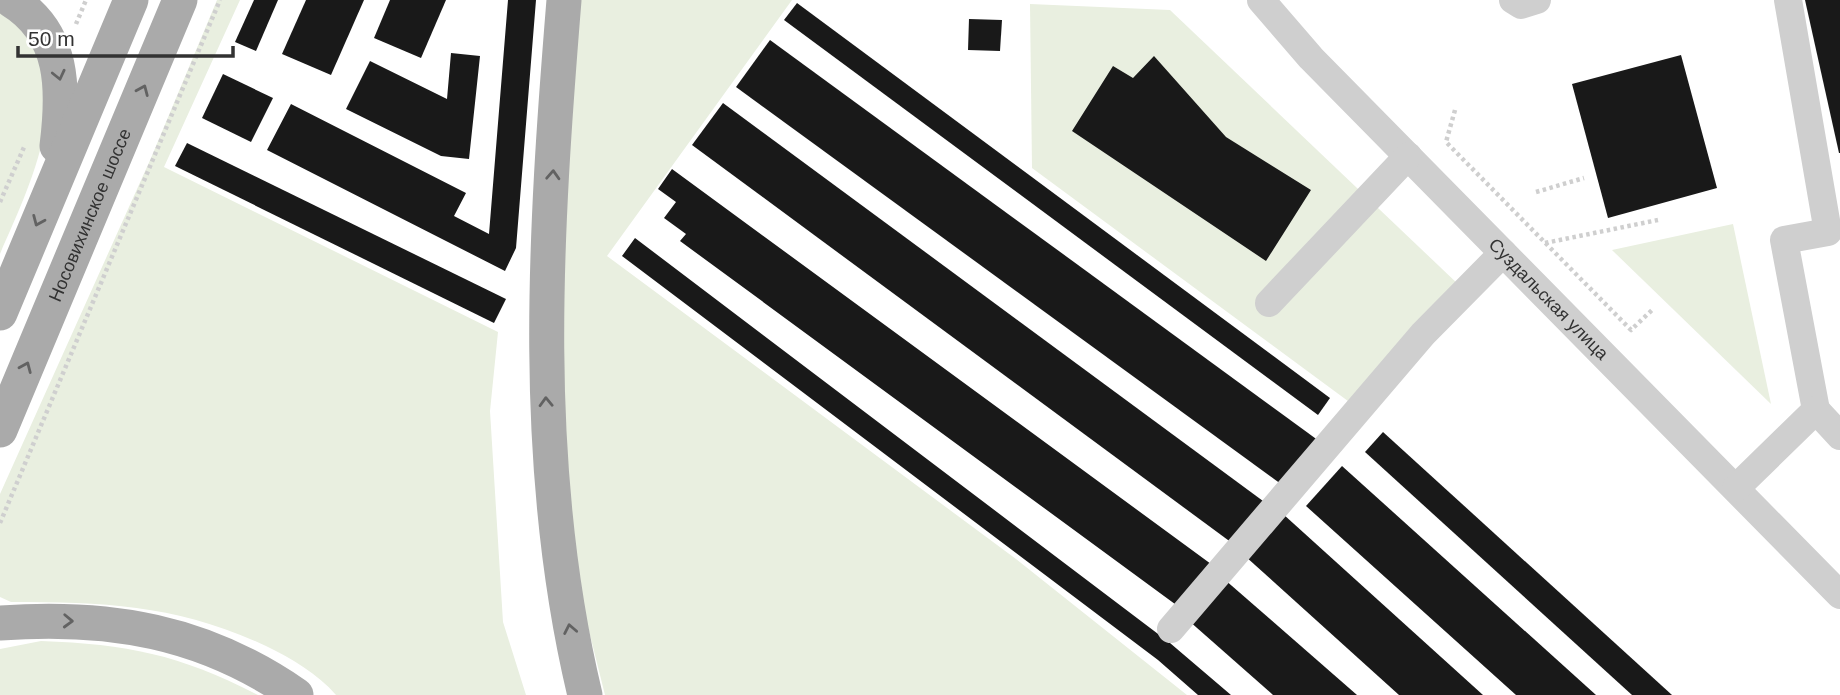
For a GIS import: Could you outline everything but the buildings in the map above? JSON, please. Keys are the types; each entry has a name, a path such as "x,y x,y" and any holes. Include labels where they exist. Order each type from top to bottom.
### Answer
{"main road":[{"path":"11,0 30,11 52,46 63,94 53,186"},
{"path":"0,313 131,0"},
{"name":"Носовихинское шоссе","path":"0,430 180,0"},
{"path":"564,0 547,295 545,400 554,510 569,627 585,695"},
{"path":"0,623 44,620 105,622 166,633 224,653 296,695"}],"street":[{"name":"Суздальская улица","path":"1261,0 1311,58 1840,595"},
{"path":"1513,0 1521,5 1537,0"},
{"path":"1788,0 1828,232 1784,240 1816,410 1840,436"},
{"path":"1269,303 1408,156"},
{"path":"1171,629 1423,334 1503,253"},
{"path":"1736,488 1816,410"}],"path":[{"path":"0,523 220,0"},
{"path":"1455,110 1446,142 1545,243 1631,330 1652,310"},
{"path":"1536,192 1584,178"},
{"path":"1545,243 1658,220"}],"green space":[{"path":"217,0 240,0 164,167 498,332 490,411 503,622 526,695 336,695 313,673 285,656 234,632 202,622 172,614 110,605 11,602 0,597 0,494 151,158"},
{"path":"578,0 792,0 607,256 1016,559 1187,695 605,695 586,619 568,511 561,297"},
{"path":"1030,4 1170,10 1460,286 1352,404 1032,168"},
{"path":"0,9 26,34 41,62 47,93 45,125 38,159 0,254"},
{"path":"1733,224 1771,404 1612,250"},
{"path":"41,641 101,645 153,654 203,670 258,695 0,695 0,649"}]}
